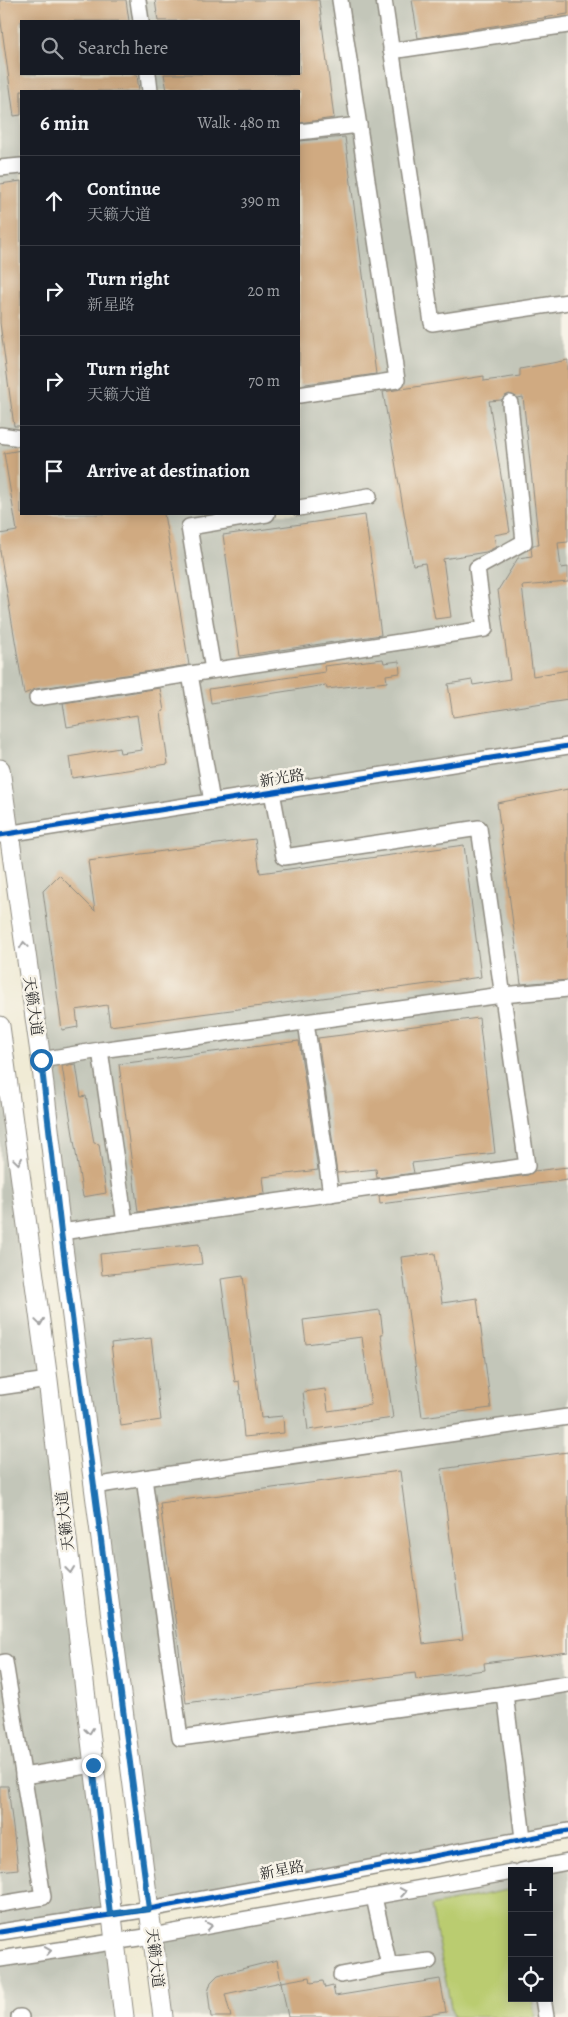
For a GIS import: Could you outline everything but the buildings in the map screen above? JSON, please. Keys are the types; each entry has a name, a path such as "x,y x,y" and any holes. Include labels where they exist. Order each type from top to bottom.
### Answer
{"main road":[{"name":"天籁大道","path":"0,769 4,834 41,1060 61,1232 162,2017"},
{"name":"天籁大道","path":"0,1026 5,1102 48,1380 110,1914 124,2017"}],"street":[{"path":"138,0 141,20"},
{"path":"300,395 397,380 340,0"},
{"path":"384,0 432,323 568,302"},
{"path":"391,51 568,25"},
{"path":"148,75 150,90"},
{"path":"300,132 359,125"},
{"path":"0,168 20,166"},
{"path":"37,698 485,629 477,568 524,542 510,403"},
{"path":"0,435 20,438"},
{"path":"300,508 369,496"},
{"path":"213,670 190,527 260,515"},
{"path":"190,674 212,802"},
{"name":"新光路","path":"4,834 568,746"},
{"path":"61,1232 527,1166 478,828 284,857 272,792"},
{"path":"41,1060 100,1050 502,995 568,988"},
{"path":"306,1022 331,1194"},
{"path":"100,1050 125,1223"},
{"path":"0,1387 48,1380"},
{"path":"94,1486 568,1417"},
{"path":"144,1478 180,1738 568,1684"},
{"path":"0,1663 5,1662 43,1897 0,1904"},
{"path":"505,1694 523,1838"},
{"path":"23,1776 93,1765"},
{"name":"新星路","path":"0,1932 149,1909 568,1831"},
{"path":"543,1867 568,1862"},
{"path":"0,1959 152,1936 508,1873"},
{"path":"374,1897 389,1966"},
{"path":"341,1975 428,1961"},
{"path":"544,2002 546,2017"}],"shaded area":[{"path":"0,0 568,0 568,1834 149,1909 0,769"},
{"path":"0,1026 110,1914 0,1932"},
{"path":"568,1863 568,2017 163,2017 152,1936 508,1874 508,2002 553,2002 553,1869"},
{"path":"114,1941 124,2017 0,2017 0,1959"}],"green space":[{"path":"508,1890 508,2002 533,2002 535,2017 453,2017 431,1906"}],"cycle path":[{"path":"0,835 568,746"},
{"path":"0,1932 149,1909 568,1831"}],"route":[{"path":"41,1060 61,1232 149,1909 110,1914 93,1765"}]}
